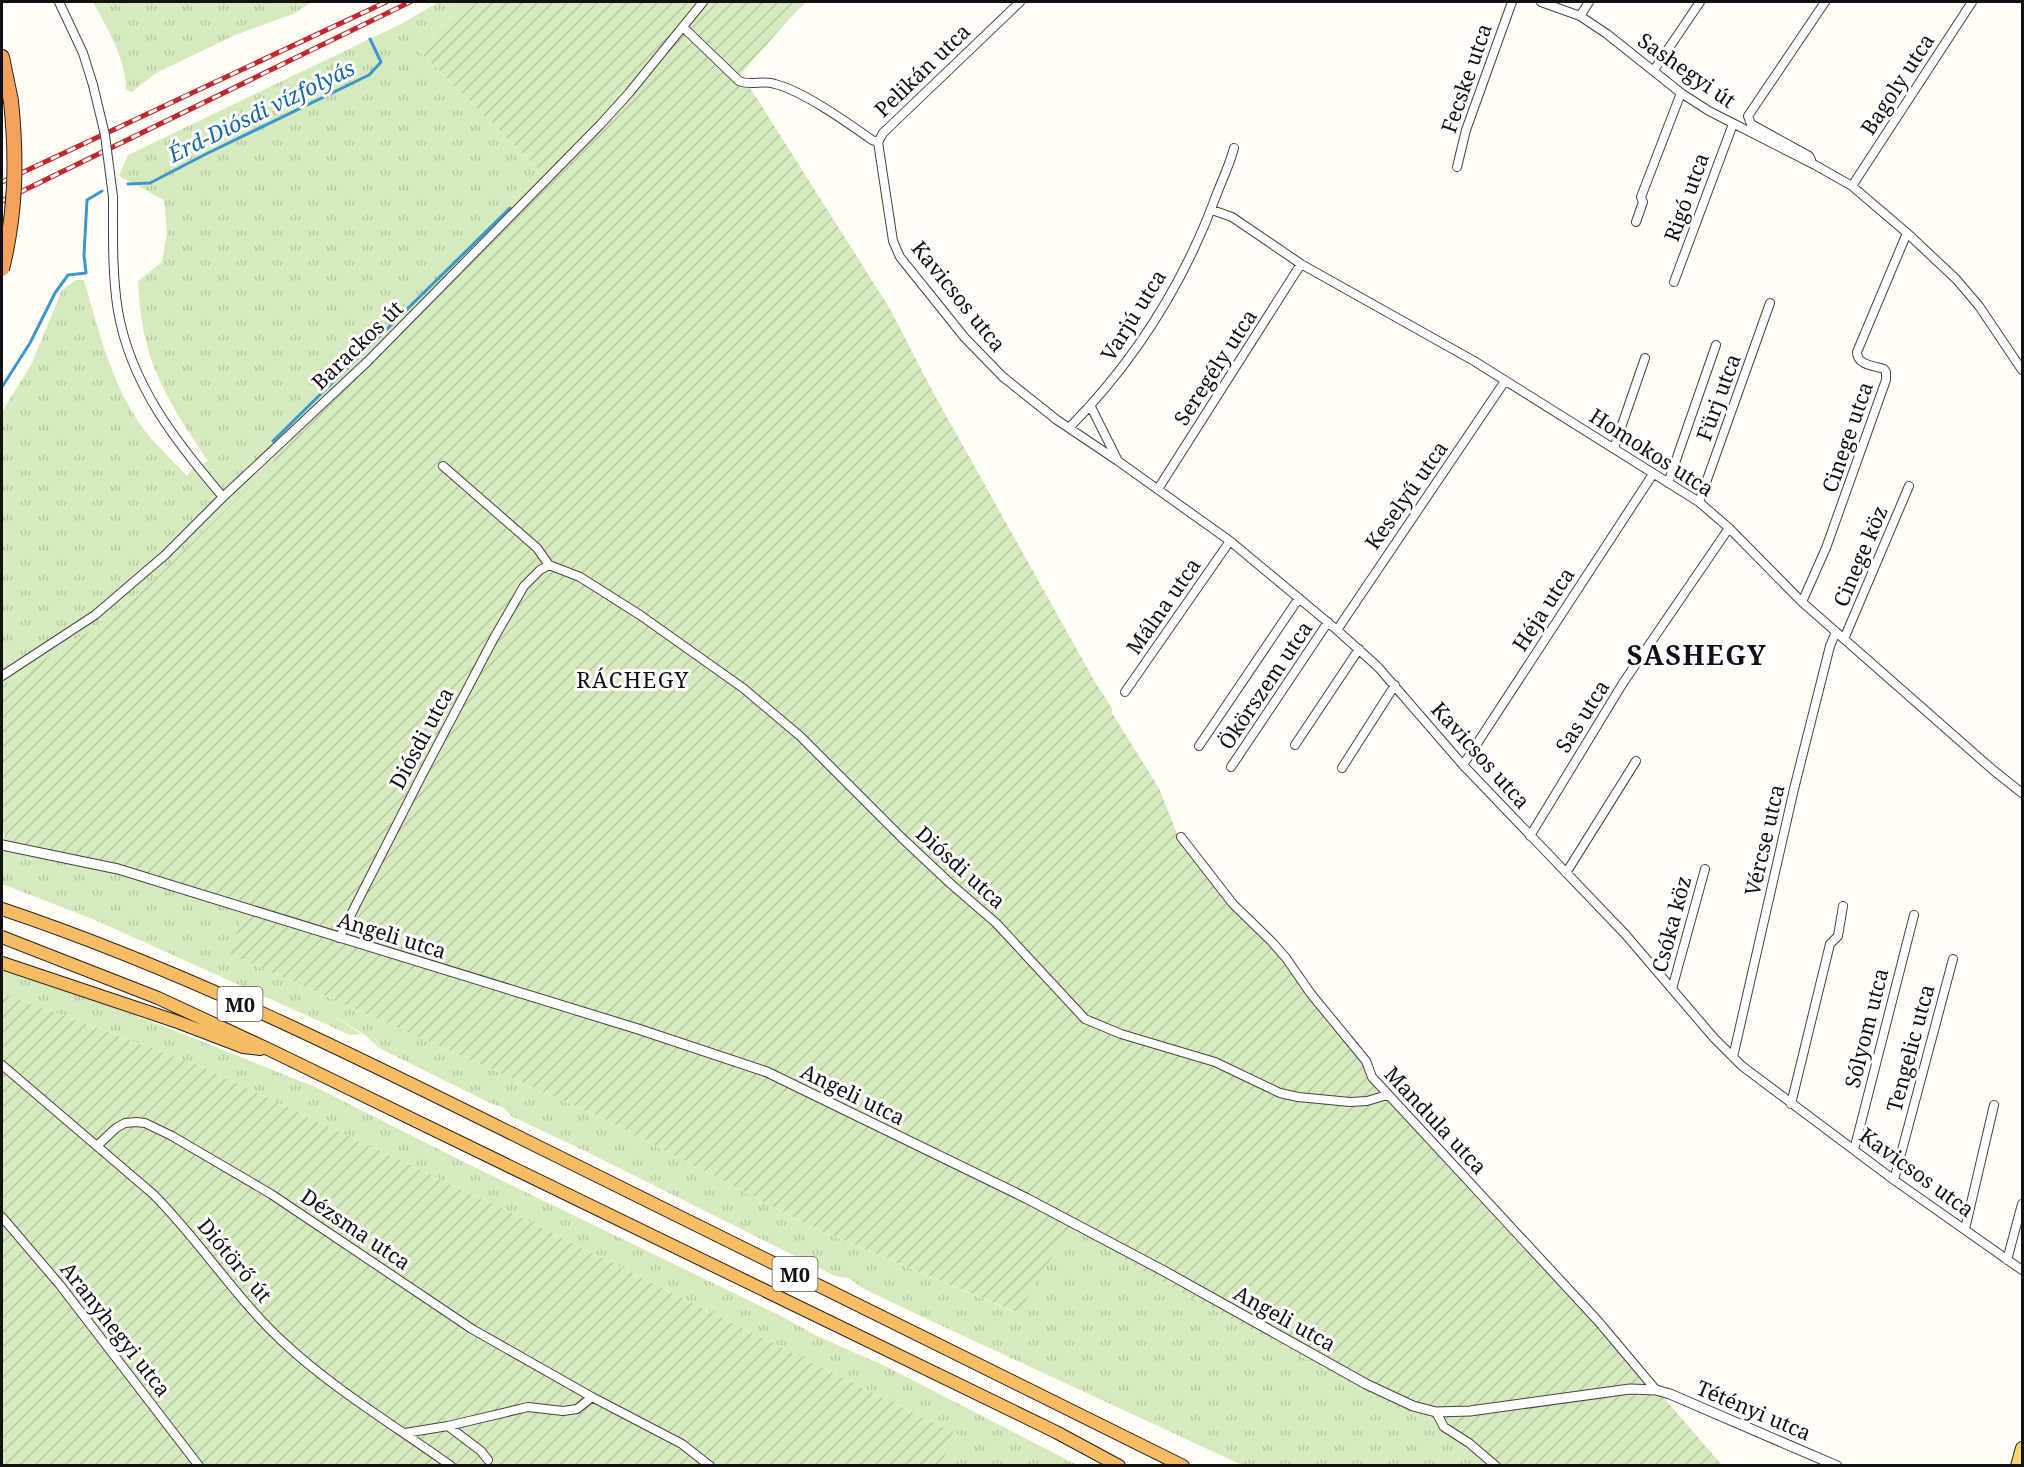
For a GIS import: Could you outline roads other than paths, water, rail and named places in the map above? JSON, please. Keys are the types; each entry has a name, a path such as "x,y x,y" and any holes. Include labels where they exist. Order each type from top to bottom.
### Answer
{"highway":[{"path":"2,57 11,101 15,140 15,194 2,269"},
{"name":"M0","path":"2,909 80,936 228,998 418,1088 1182,1466"},
{"name":"M0","path":"2,937 158,998 270,1050 1056,1432 1119,1466"},
{"path":"2,963 175,1021 243,1047 270,1050"},
{"path":"1092,1452 1109,1466"}],"main road":[{"path":"2017,1466 2022,1448"}],"street":[{"path":"59,2 83,53 105,135 113,197 116,296 121,323 135,368 156,411 223,498"},
{"name":"Barackos út","path":"2,676 110,604 165,555 368,361 629,93 703,2"},
{"name":"Pelikán utca","path":"878,142 883,134 935,82 1020,2"},
{"name":"Fecske utca","path":"1456,167 1466,130 1512,2"},
{"name":"Sashegyi út","path":"1541,2 1580,16 1607,34 1682,93 1733,124 1852,186 1956,279 1979,306 2022,370"},
{"path":"1580,16 1589,2"},
{"path":"1654,70 1700,2"},
{"name":"Sashegyi út","path":"1815,165 1809,156 1751,124 1748,119 1749,113 1825,2"},
{"name":"Bagoly utca","path":"1852,186 1972,2"},
{"path":"683,27 739,81 743,83 762,81 784,87 878,142"},
{"path":"1636,222 1643,202 1641,197 1682,93"},
{"name":"Rigó utca","path":"1674,282 1733,124"},
{"name":"Kavicsos utca","path":"878,142 892,241 900,257 965,338 1003,377 1070,429 1118,460 1230,540 1359,650 1395,685 1463,765 1625,934 1714,1038 1742,1066 1894,1180 2022,1270"},
{"name":"Varjú utca","path":"1070,429 1091,406 1150,329 1176,283 1212,210 1234,148"},
{"name":"Homokos utca","path":"1212,210 1220,211 1241,222 1302,264 1425,332 1699,502 1729,528 1802,602 2022,793"},
{"name":"Cinege utca","path":"1802,602 1826,548 1886,380 1884,369 1860,361 1857,352 1907,233"},
{"name":"Seregély utca","path":"1158,489 1302,264"},
{"name":"Fürj utca","path":"1699,502 1770,303"},
{"path":"1668,483 1716,345"},
{"path":"1614,448 1646,358"},
{"name":"Keselyű utca","path":"1337,630 1505,381"},
{"name":"Kavicsos utca","path":"1091,406 1118,460"},
{"path":"1092,443 1103,431"},
{"path":"443,466 537,548 549,565"},
{"name":"Héja utca","path":"1463,765 1653,474"},
{"name":"Cinege köz","path":"1844,639 1909,486"},
{"name":"Sas utca","path":"1530,836 1623,683 1729,528"},
{"name":"Málna utca","path":"1125,692 1230,540"},
{"name":"Diósdi utca","path":"339,938 494,638 524,586 540,570 549,565 580,576 649,621 743,688 800,736 903,839 996,923 1085,1019 1121,1034 1215,1062 1280,1093 1319,1100 1350,1102 1367,1101 1387,1095"},
{"path":"1199,746 1299,598"},
{"name":"Ökörszem utca","path":"1231,767 1328,622"},
{"name":"Vércse utca","path":"1733,1057 1797,778 1827,657 1836,632"},
{"path":"1295,745 1359,650"},
{"path":"1342,768 1395,685"},
{"path":"1566,873 1636,760"},
{"name":"Mandula utca","path":"1180,837 1233,904 1286,958 1311,994 1366,1061 1372,1077 1387,1095 1598,1321 1656,1390"},
{"name":"Angeli utca","path":"2,845 118,869 638,1029 767,1072 1026,1198 1155,1266 1396,1400 1436,1412 1470,1411 1630,1389 1656,1390"},
{"name":"Csóka köz","path":"1672,989 1705,869"},
{"path":"1791,1104 1830,944 1838,936 1843,906"},
{"name":"Sólyom utca","path":"1854,1150 1914,915"},
{"name":"Tengelic utca","path":"1894,1180 1953,959"},
{"name":"Diótörő út","path":"2,1065 153,1194 176,1217 259,1317 282,1341 376,1416 405,1433 451,1466"},
{"path":"1965,1229 1994,1105"},
{"name":"Dézsma utca","path":"98,1145 116,1128 125,1123 145,1123 172,1136 271,1194 472,1329 592,1397 682,1444 710,1466"},
{"path":"2007,1260 2022,1204"},
{"name":"Aranyhegyi utca","path":"2,1217 60,1286 199,1466"},
{"name":"Tétényi utca","path":"1656,1390 1837,1466"},
{"path":"405,1433 448,1426 528,1407 562,1411 577,1409 592,1397"},
{"path":"1436,1412 1444,1427 1496,1466"},
{"path":"448,1426 488,1460"}],"waterway":[{"name":"Érd-Diósdi vízfolyás","path":"128,184 150,183 369,75 381,62 370,39"},
{"name":"Érd-Diósdi vízfolyás","path":"2,387 30,343 55,293 68,275 86,273 84,255 87,200 102,191"},
{"path":"273,441 510,208"}],"railway":[{"path":"2,182 386,2"},
{"path":"2,201 410,2"}],"district":[{"name":"SASHEGY","path":"1697,654"},
{"name":"RÁCHEGY","path":"633,679"}]}
